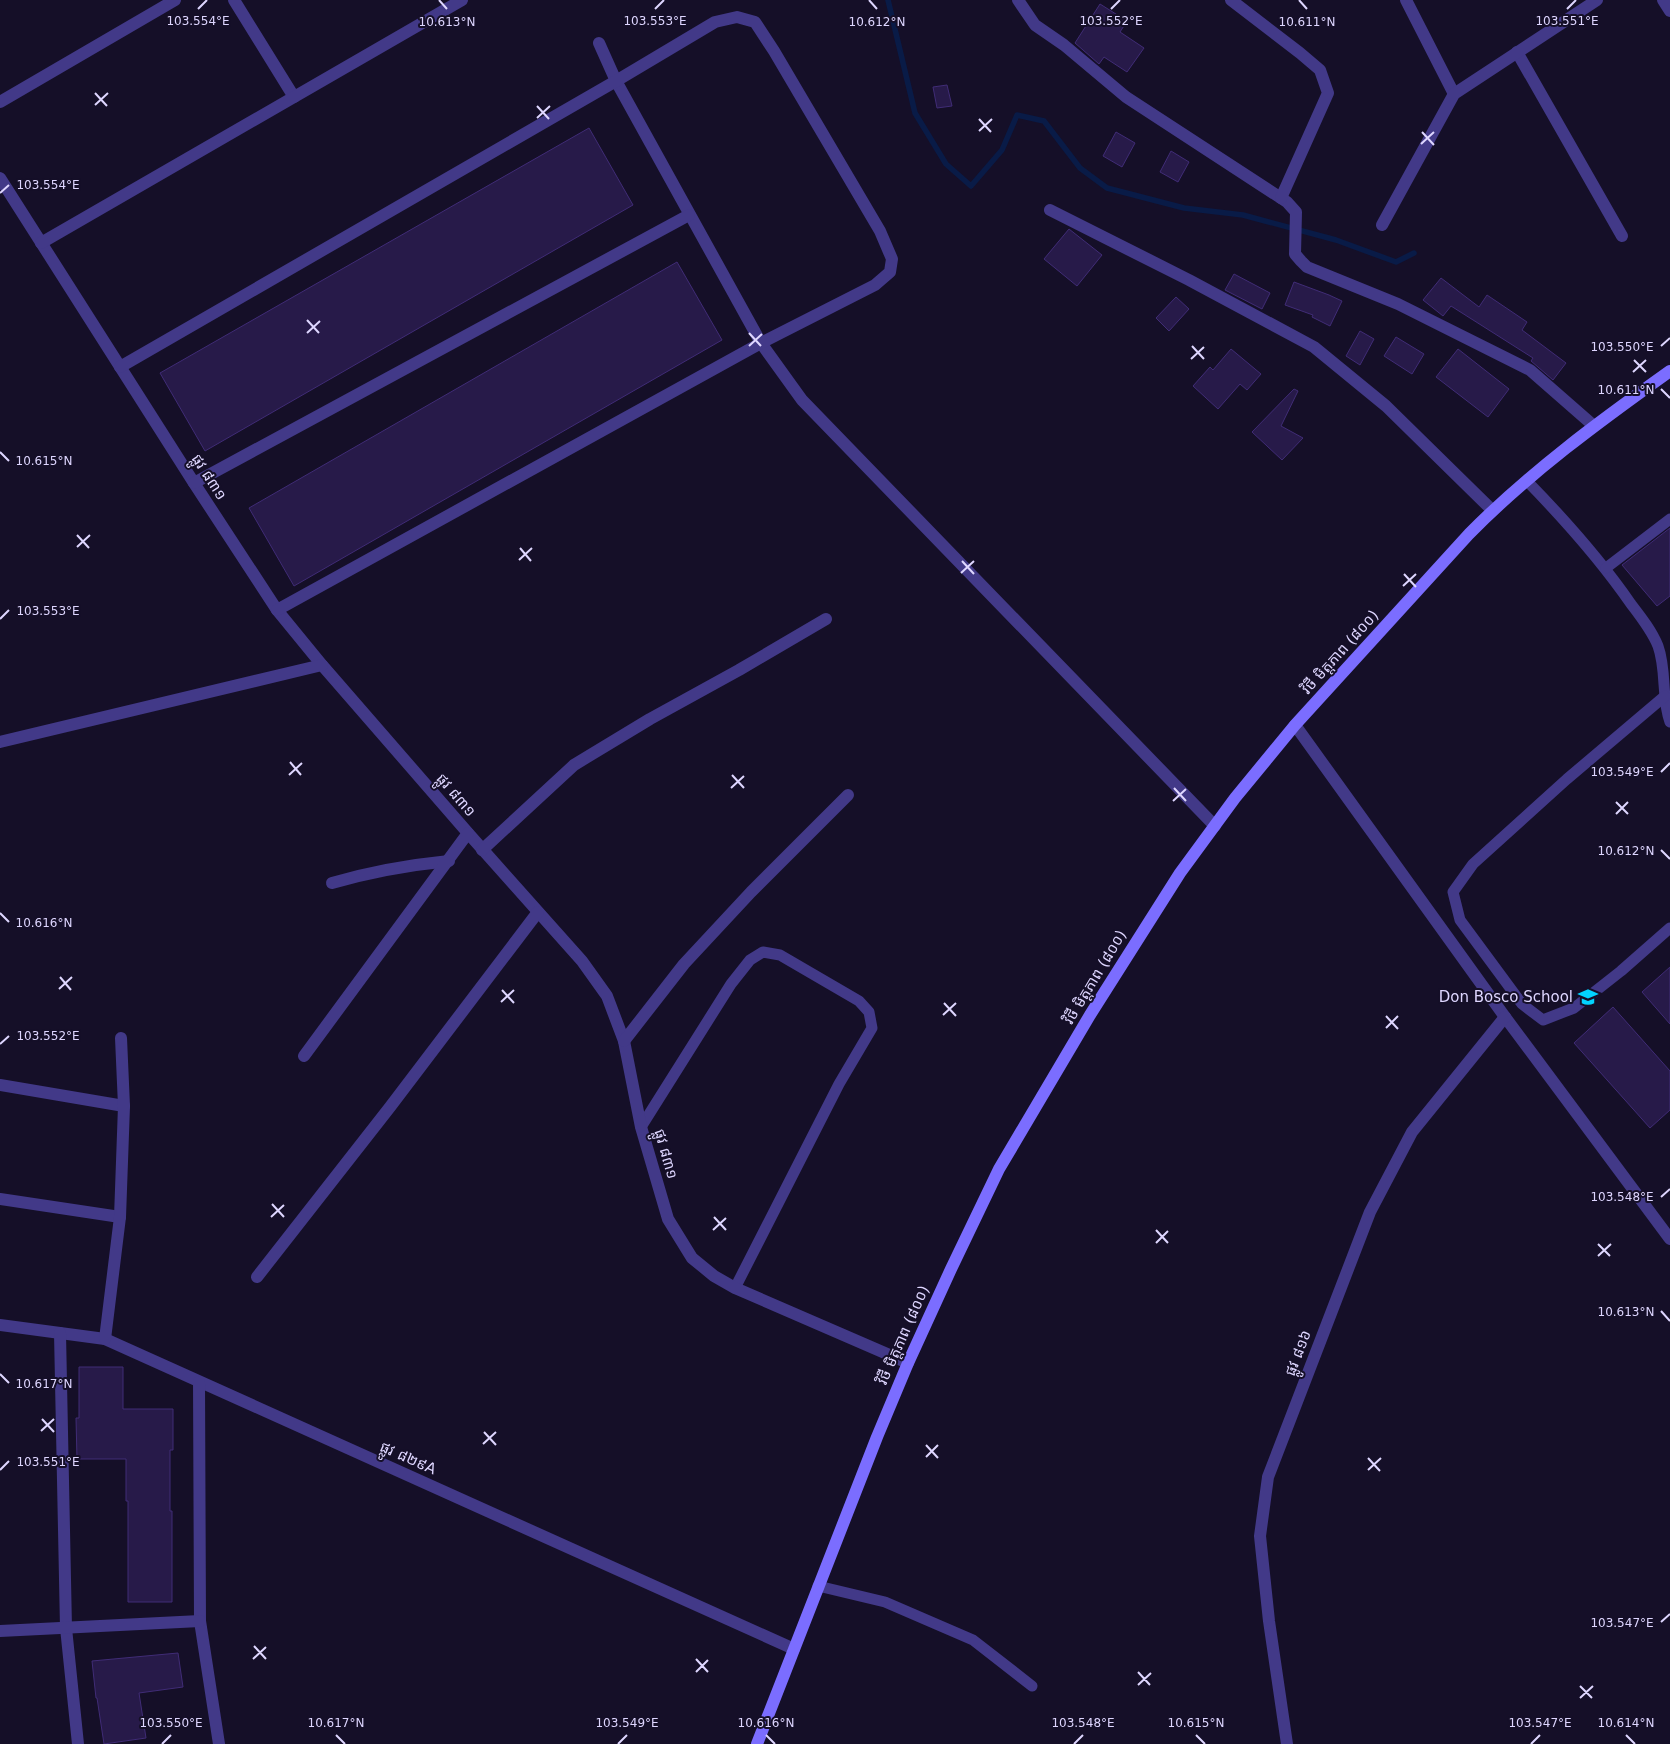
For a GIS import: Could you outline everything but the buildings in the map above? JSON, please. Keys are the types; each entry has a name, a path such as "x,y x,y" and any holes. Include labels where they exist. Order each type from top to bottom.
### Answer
{"main road":[{"name":"វិថី មិត្តភាព (៨០០)","path":"757,1744 877,1437 908,1363 999,1169 1135,943 1180,873 1235,798 1295,726 1468,534 1492,510 1594,426 1670,371"}],"street":[{"path":"0,102 175,0"},
{"path":"234,0 294,97"},
{"path":"41,243 462,0"},
{"path":"1231,0 1320,70 1328,92 1281,198"},
{"path":"1406,0 1454,94"},
{"path":"1382,225 1454,94 1597,0"},
{"path":"1663,0 1670,11"},
{"path":"1020,2 1035,24 1064,45 1126,97 1281,198 1296,212 1296,254 1307,267 1398,304 1530,370 1594,426"},
{"path":"120,368 616,82 715,22 737,17 754,22 774,51 880,231 892,259 890,272 875,285 761,343 277,610"},
{"path":"598,43 616,82 761,343 802,400 1215,826"},
{"path":"1517,52 1622,236"},
{"name":"ផ្លូវ ៨៣១","path":"0,178 120,368 277,610 322,665 482,850 582,961 607,996 624,1041 641,1127 668,1219 692,1258 714,1276 735,1288 908,1363"},
{"path":"1050,210 1189,280 1314,347 1386,406 1492,510"},
{"path":"194,483 689,215"},
{"path":"482,850 574,765 650,719 826,619"},
{"path":"0,742 322,665"},
{"path":"1295,726 1505,1017 1670,1239"},
{"path":"624,1041 684,964 751,892 848,795"},
{"path":"304,1056 468,833"},
{"path":"332,883 399,867 449,861"},
{"path":"257,1277 390,1107 538,912"},
{"name":"ផ្លូវ ៨១៦","path":"1287,1744 1269,1621 1260,1536 1268,1477 1374,1204 1412,1132 1505,1017"},
{"path":"105,1339 120,1217 124,1106 121,1038"},
{"path":"0,1085 124,1106"},
{"path":"0,1199 120,1217"},
{"name":"ផ្លូវ ៨២៩A","path":"0,1325 105,1339 794,1649"},
{"path":"60,1333 66,1628 78,1744"},
{"path":"199,1382 200,1621 219,1744"},
{"path":"0,1631 200,1621"}],"lane":[{"path":"1527,481 1567,522 1606,568 1652,633 1658,646 1664,670 1665,696 1670,722"},
{"path":"1606,568 1670,519"},
{"path":"1665,696 1567,779 1480,857 1453,892 1460,920 1522,1004 1544,1020 1574,1008 1621,971 1670,928"},
{"path":"641,1127 731,984 750,960 763,952 780,955 858,1001 869,1012 872,1028 839,1084 735,1288"},
{"path":"818,1586 885,1602 973,1640 1032,1686"}],"waterway":[{"path":"888,0 915,113 946,164 971,186 1002,150 1017,115 1044,121 1080,168 1107,188 1184,208 1243,215 1336,240 1396,262 1414,253"}],"place":[{"name":"Don Bosco School","path":"1588,997"}]}
